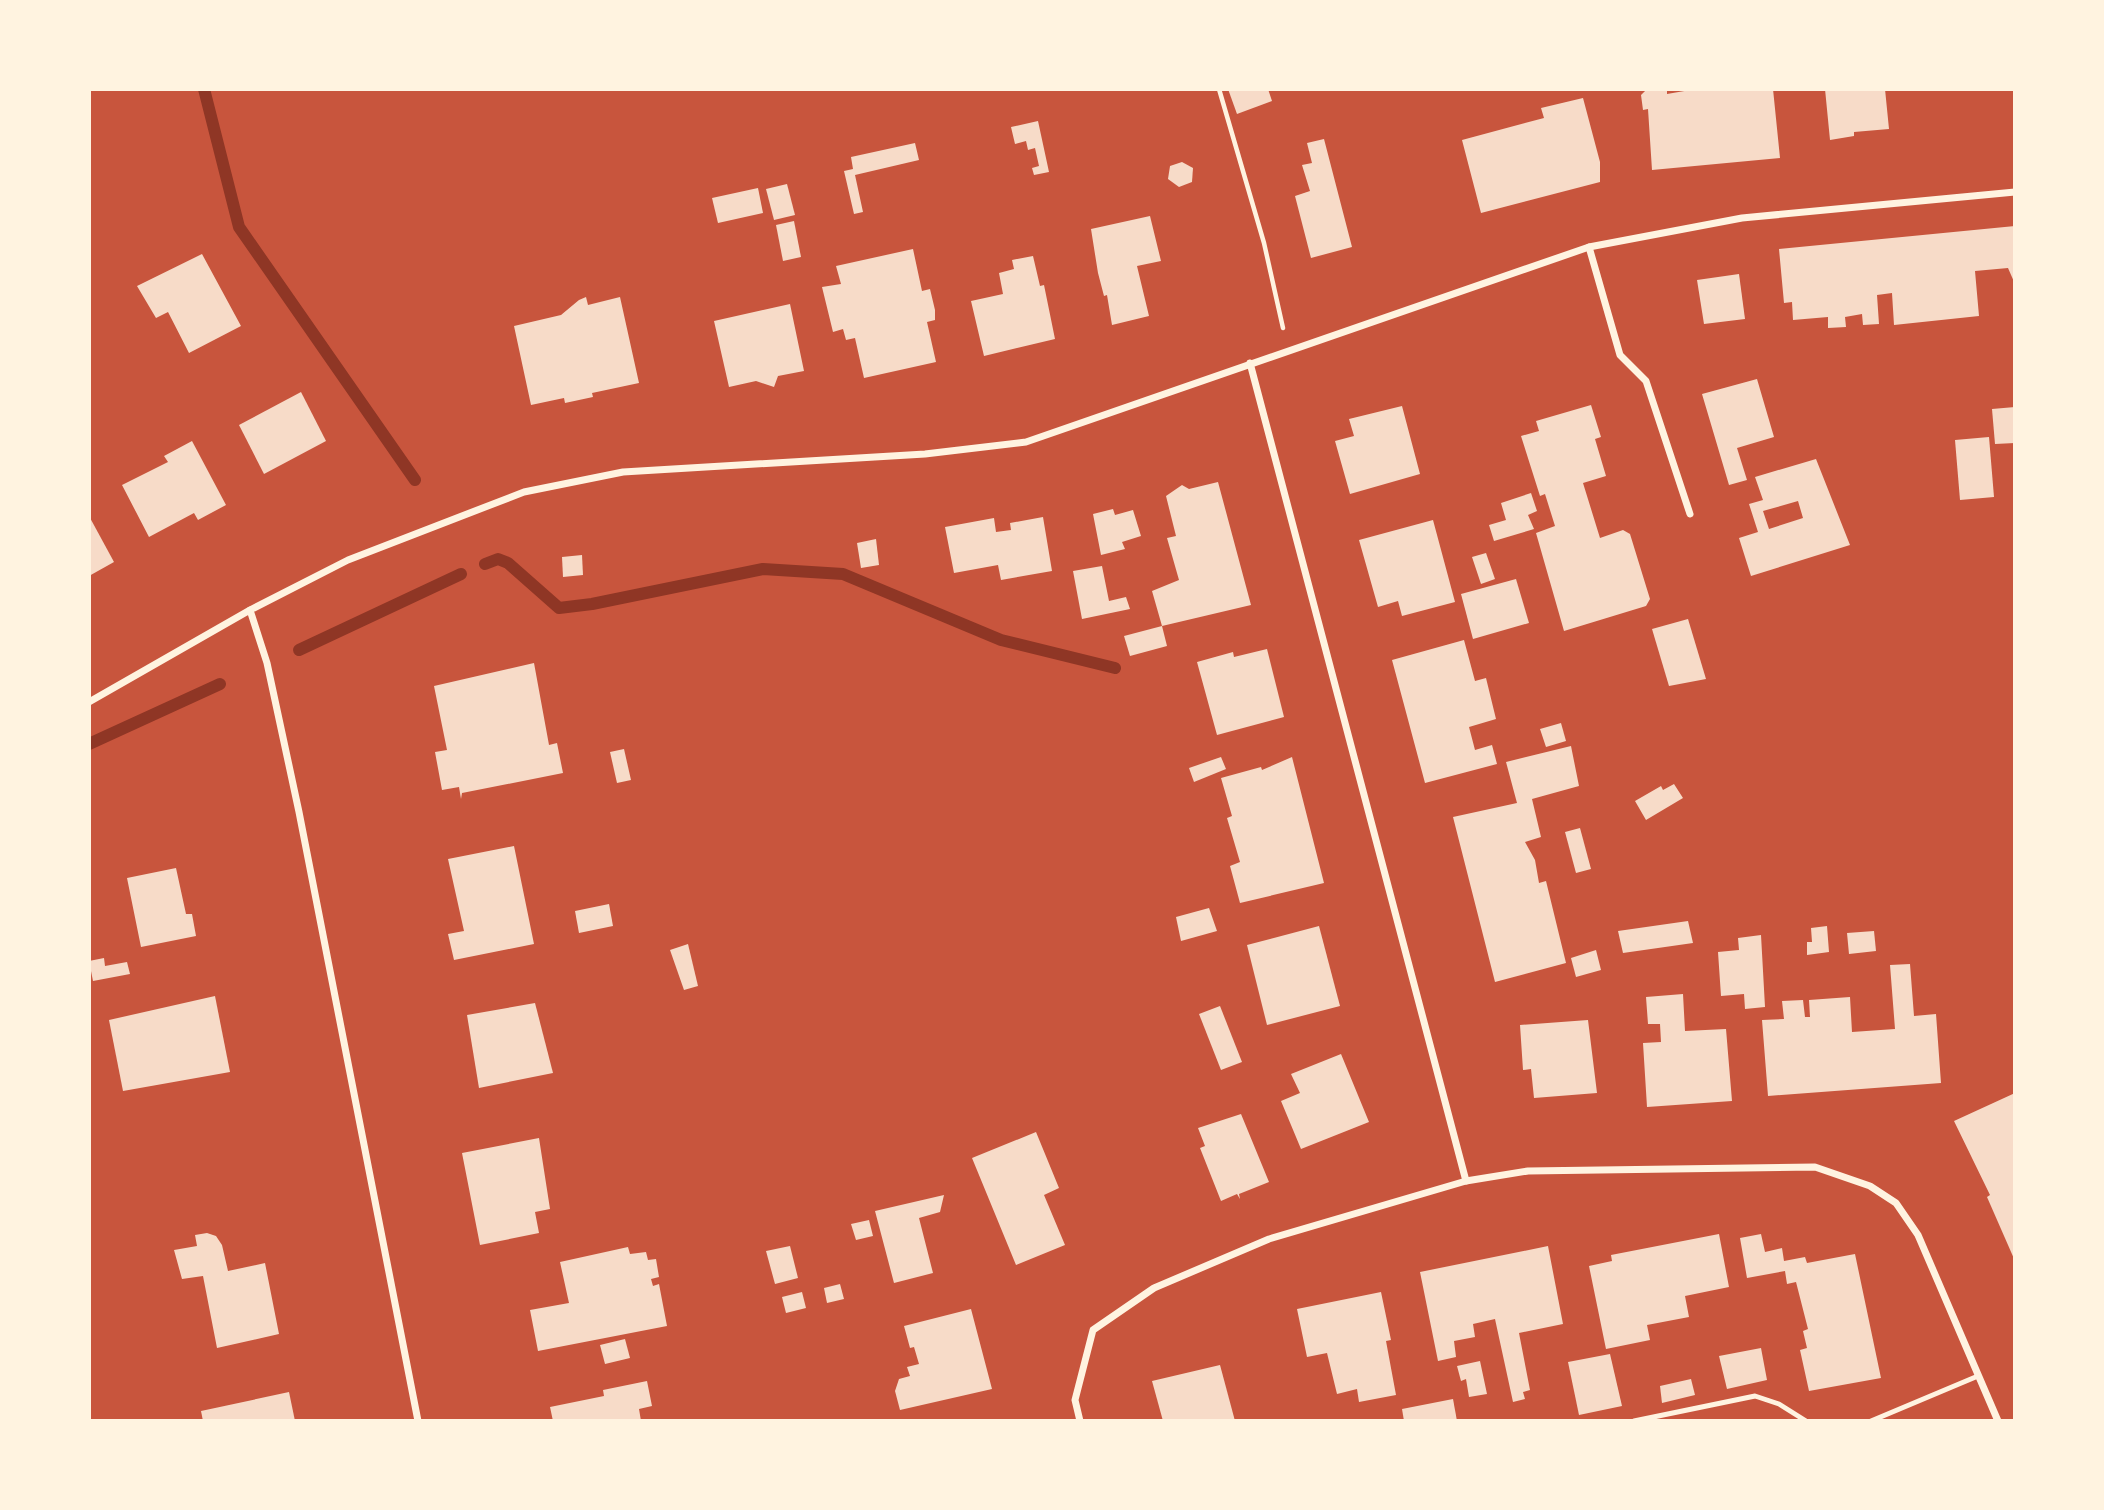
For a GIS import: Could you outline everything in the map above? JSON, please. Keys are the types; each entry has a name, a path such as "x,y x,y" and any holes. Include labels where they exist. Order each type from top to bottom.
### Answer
{"street":[{"path":"89,702 250,610 348,560 524,492 623,472 925,454 1026,442 1589,247 1742,219 2015,192"},
{"path":"1589,247 1620,355 1646,381 1690,514"},
{"path":"1250,363 1466,1181"},
{"path":"250,610 267,663 299,812 418,1421"},
{"path":"1080,1421 1075,1400 1093,1330 1154,1288 1269,1239 1466,1181 1528,1171 1815,1167 1870,1186 1896,1203 1918,1236 1998,1421"}],"lane":[{"path":"1871,1421 1978,1376"},
{"path":"1634,1421 1755,1396 1779,1404 1805,1421"}],"path":[{"path":"1219,89 1264,243 1288,350"}],"building":[{"path":"1228,89 1268,89 1272,101 1237,114"},
{"path":"1647,89 1667,89 1667,94 1696,89 1773,89 1780,158 1652,170 1648,109 1643,110 1641,95"},
{"path":"1825,89 1885,89 1889,129 1854,132 1854,136 1830,140"},
{"path":"1583,98 1600,162 1600,182 1481,213 1462,140 1544,118 1541,108"},
{"path":"1038,121 1049,172 1034,175 1032,168 1039,166 1035,148 1028,150 1026,141 1015,144 1011,127"},
{"path":"1324,139 1352,247 1311,258 1295,196 1310,191 1302,165 1312,163 1307,143"},
{"path":"915,143 919,160 855,175 863,212 854,214 844,171 853,169 851,157"},
{"path":"1182,162 1193,168 1192,182 1179,187 1168,179 1170,166"},
{"path":"787,184 795,215 774,220 766,189"},
{"path":"758,188 763,213 718,223 712,198"},
{"path":"1150,216 1161,261 1137,266 1149,316 1112,325 1107,295 1104,296 1098,273 1091,229"},
{"path":"794,221 801,257 783,261 776,225"},
{"path":"2015,226 2015,284 2008,268 1975,271 1979,316 1894,325 1892,293 1877,295 1879,324 1863,325 1862,314 1845,317 1846,327 1828,328 1828,317 1793,320 1792,302 1784,303 1779,249"},
{"path":"913,249 922,291 930,289 935,310 935,320 927,322 936,362 864,378 855,338 846,340 843,329 833,332 822,287 841,284 836,266"},
{"path":"202,254 241,326 189,353 168,312 156,318 137,286"},
{"path":"1033,256 1040,286 1044,285 1055,339 984,356 971,301 1003,294 999,273 1014,269 1012,260"},
{"path":"1739,274 1745,319 1704,324 1697,280"},
{"path":"586,297 588,305 620,297 639,383 592,393 593,397 565,403 564,398 531,405 514,326 561,315"},
{"path":"790,304 804,371 778,376 774,387 756,381 729,387 714,321"},
{"path":"1757,379 1774,437 1737,448 1747,480 1729,485 1702,394"},
{"path":"301,392 326,441 264,474 239,425"},
{"path":"1591,405 1601,437 1595,439 1606,476 1583,483 1600,538 1623,530 1630,534 1650,599 1646,606 1564,631 1536,533 1555,526 1545,494 1540,496 1521,436 1539,431 1536,421"},
{"path":"1402,406 1420,474 1350,494 1335,441 1354,436 1349,419"},
{"path":"2015,407 2015,443 1995,444 1992,409"},
{"path":"1989,437 1994,497 1960,500 1955,440"},
{"path":"192,441 226,505 198,520 194,513 149,537 122,485 168,462 164,456"},
{"path":"1816,459 1850,545 1751,576 1739,538 1758,532 1749,504 1763,500 1755,477","holes":["1798,501 1803,518 1769,529 1763,511"]},
{"path":"1218,482 1251,605 1162,626 1152,591 1179,580 1167,538 1176,536 1166,496 1182,485 1189,489"},
{"path":"1531,493 1537,511 1528,515 1534,529 1494,541 1489,525 1506,520 1501,503"},
{"path":"1113,509 1115,515 1133,510 1141,536 1122,542 1125,549 1101,555 1093,514"},
{"path":"89,516 114,562 89,576"},
{"path":"1043,517 1052,571 1001,580 998,565 954,573 945,527 994,518 996,532 1011,530 1010,523"},
{"path":"1433,520 1455,602 1402,616 1398,601 1378,607 1359,540"},
{"path":"876,539 879,565 861,568 857,543"},
{"path":"1486,553 1495,579 1481,584 1472,557"},
{"path":"582,555 583,575 563,577 562,557"},
{"path":"1102,566 1109,601 1126,597 1130,609 1082,619 1073,571"},
{"path":"1516,579 1529,623 1473,639 1461,594"},
{"path":"1688,619 1706,679 1669,686 1652,629"},
{"path":"1162,626 1167,646 1130,656 1124,636"},
{"path":"1464,640 1475,681 1486,678 1496,719 1469,727 1475,750 1492,745 1497,764 1425,783 1392,660"},
{"path":"1267,649 1284,717 1217,735 1197,662 1233,652 1234,657"},
{"path":"534,663 549,745 557,743 563,773 462,793 461,799 459,787 442,790 435,752 447,750 434,686"},
{"path":"1561,723 1566,741 1546,747 1540,729"},
{"path":"1571,746 1579,786 1532,799 1541,837 1525,842 1535,860 1539,883 1546,881 1566,963 1495,982 1453,817 1517,803 1506,762"},
{"path":"624,749 631,780 617,783 610,752"},
{"path":"1221,757 1226,769 1194,782 1189,768"},
{"path":"1292,757 1324,883 1240,903 1230,866 1240,862 1227,818 1232,816 1221,778 1261,767 1262,770"},
{"path":"1674,784 1683,798 1646,820 1635,801 1661,786 1663,790"},
{"path":"1580,828 1591,869 1576,873 1565,832"},
{"path":"514,846 534,944 454,960 448,934 464,931 448,859"},
{"path":"176,868 186,914 192,914 196,936 141,947 127,878"},
{"path":"609,904 613,926 579,933 575,911"},
{"path":"1209,908 1217,931 1181,941 1176,917"},
{"path":"1688,921 1693,943 1623,953 1618,931"},
{"path":"1319,926 1340,1006 1267,1025 1247,945"},
{"path":"1827,926 1829,952 1807,955 1807,942 1812,942 1811,928"},
{"path":"1874,931 1876,951 1849,954 1847,933"},
{"path":"1761,935 1765,1007 1745,1009 1744,994 1721,996 1718,952 1739,950 1738,938"},
{"path":"688,944 698,986 684,990 670,950"},
{"path":"1596,950 1601,970 1576,977 1571,958"},
{"path":"104,958 105,966 127,962 130,974 93,981 89,961"},
{"path":"1910,964 1914,1016 1936,1014 1941,1083 1768,1096 1762,1020 1784,1019 1782,1001 1803,1000 1805,1017 1810,1017 1809,1000 1850,997 1852,1032 1895,1029 1890,965"},
{"path":"1683,994 1685,1031 1726,1029 1732,1101 1647,1107 1643,1043 1661,1042 1660,1024 1648,1024 1646,997"},
{"path":"215,996 230,1072 123,1091 109,1020"},
{"path":"535,1003 553,1073 479,1088 467,1015"},
{"path":"1220,1006 1242,1062 1221,1070 1199,1014"},
{"path":"1588,1020 1597,1093 1534,1098 1531,1069 1523,1070 1520,1025"},
{"path":"1341,1054 1369,1122 1301,1149 1281,1101 1300,1093 1291,1074"},
{"path":"2015,1093 2015,1261 1987,1197 1990,1195 1954,1121"},
{"path":"1241,1114 1269,1182 1239,1194 1240,1199 1237,1194 1221,1201 1200,1148 1205,1146 1198,1128"},
{"path":"1036,1132 1059,1188 1044,1195 1065,1245 1016,1265 972,1158"},
{"path":"539,1138 550,1209 535,1212 539,1233 480,1245 462,1153"},
{"path":"944,1195 940,1212 919,1218 933,1273 894,1283 875,1211"},
{"path":"869,1220 873,1236 856,1240 851,1224"},
{"path":"207,1233 216,1236 222,1245 228,1271 265,1263 279,1334 217,1348 203,1276 182,1279 174,1250 197,1246 195,1235"},
{"path":"1719,1234 1729,1287 1685,1296 1689,1317 1647,1325 1650,1340 1606,1349 1589,1266 1612,1261 1611,1255"},
{"path":"1761,1234 1765,1252 1782,1248 1784,1261 1805,1257 1807,1263 1855,1254 1881,1378 1809,1391 1800,1350 1807,1348 1803,1331 1808,1329 1796,1282 1787,1284 1785,1271 1747,1278 1740,1238"},
{"path":"790,1246 798,1278 775,1284 766,1251"},
{"path":"1548,1246 1563,1324 1519,1333 1530,1390 1523,1392 1525,1399 1513,1402 1495,1319 1473,1324 1475,1337 1454,1341 1456,1357 1438,1361 1420,1272"},
{"path":"628,1247 630,1254 646,1252 648,1260 656,1259 659,1277 651,1279 653,1286 659,1284 667,1326 538,1351 530,1310 569,1303 560,1262"},
{"path":"840,1284 844,1299 827,1303 824,1288"},
{"path":"802,1292 806,1308 786,1313 782,1297"},
{"path":"1381,1292 1391,1340 1386,1341 1396,1395 1359,1402 1357,1389 1337,1394 1327,1353 1307,1357 1297,1309"},
{"path":"971,1309 992,1389 900,1410 895,1391 899,1379 910,1376 907,1367 919,1364 914,1347 910,1348 904,1326"},
{"path":"625,1339 630,1358 605,1364 600,1345"},
{"path":"1761,1348 1767,1380 1727,1389 1719,1356"},
{"path":"1610,1354 1622,1406 1579,1415 1568,1362"},
{"path":"1480,1361 1487,1394 1469,1397 1466,1379 1461,1381 1457,1366"},
{"path":"1220,1365 1235,1421 1163,1421 1152,1381"},
{"path":"1691,1379 1695,1395 1662,1403 1660,1386"},
{"path":"647,1381 652,1406 639,1409 641,1421 553,1421 550,1407 604,1396 603,1390"},
{"path":"289,1392 295,1421 203,1421 201,1411"},
{"path":"1453,1399 1457,1421 1404,1421 1402,1409"}],"waterway":[{"path":"204,89 239,227 415,480"},
{"path":"485,564 498,559 508,563 559,608 592,604 763,569 843,574 1001,640 1115,668"},
{"path":"299,650 461,574"},
{"path":"89,744 220,684"}]}
